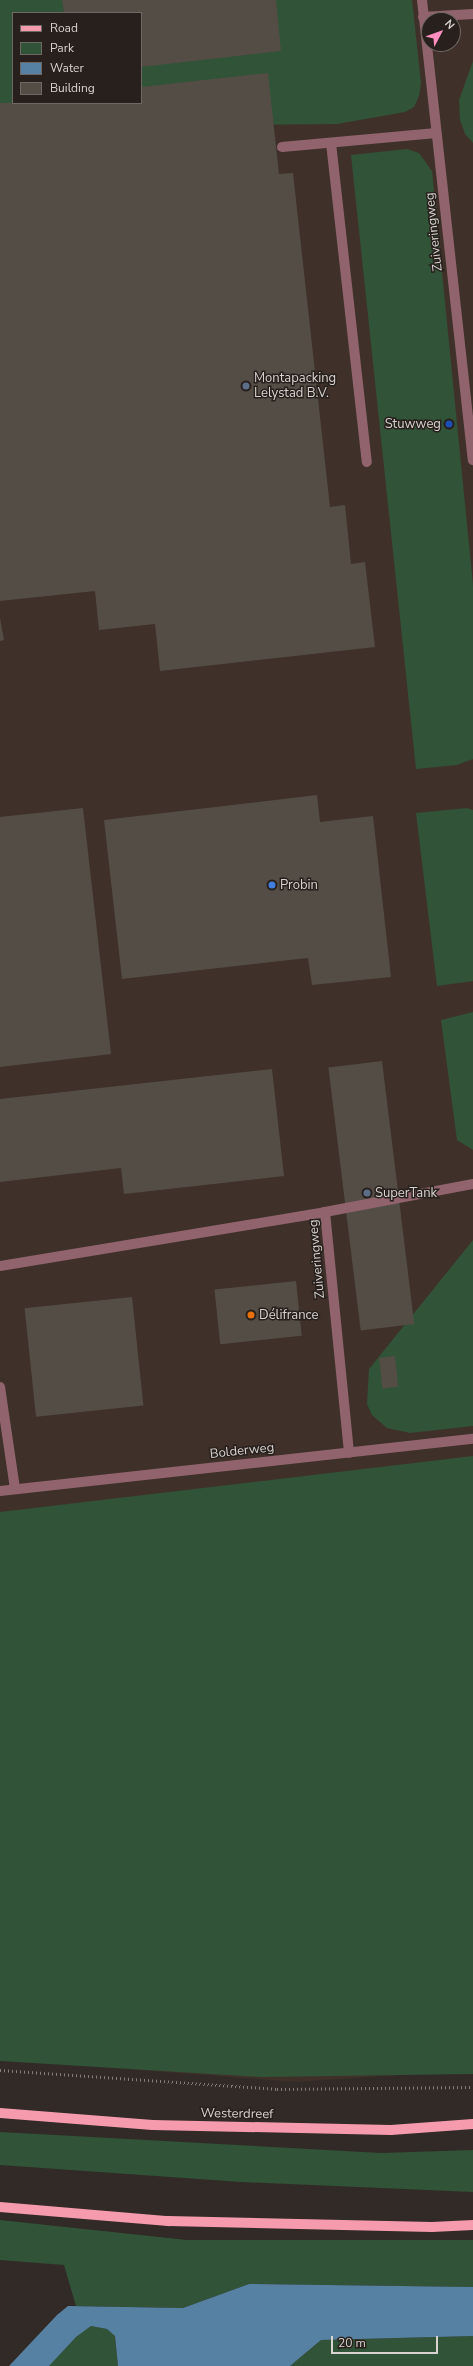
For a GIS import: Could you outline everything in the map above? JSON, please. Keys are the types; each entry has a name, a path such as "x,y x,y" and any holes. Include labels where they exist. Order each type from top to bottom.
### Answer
{"main road":[{"name":"Westerdreef","path":"0,2113 161,2125 391,2130 473,2124"},
{"path":"0,2207 168,2221 432,2227 473,2225"}],"street":[{"name":"Zuiveringweg","path":"422,0 423,12"},
{"path":"461,15 473,14"},
{"name":"Zuiveringweg","path":"427,52 473,460"},
{"path":"282,147 436,133"},
{"path":"331,143 367,462"},
{"name":"Zuiveringweg","path":"349,1453 325,1212 473,1184"},
{"path":"0,1266 325,1212"},
{"path":"0,1387 15,1489"},
{"name":"Bolderweg","path":"0,1491 473,1439"}],"path":[{"name":"Westerdreef","path":"0,2070 277,2089 473,2087"}],"shaded area":[{"path":"0,0 473,0 473,2070 296,2082 0,2059"}],"green space":[{"path":"0,0 412,0 421,83 419,96 414,107 405,112 337,124 233,125 0,192"},
{"path":"473,61 473,143 465,134 460,120 459,100"},
{"path":"407,149 419,153 432,171 473,585 473,759 457,765 416,769 351,155"},
{"path":"467,808 473,810 473,981 437,986 416,813"},
{"path":"473,1012 473,1150 457,1140 441,1020"},
{"path":"473,1240 473,1426 410,1433 387,1428 372,1415 367,1404 369,1369"},
{"path":"473,1456 473,2074 261,2077 0,2061 0,1512"},
{"path":"0,2132 381,2153 473,2150 473,2192 241,2182 0,2165"},
{"path":"0,2220 187,2240 473,2240 473,2287 249,2284 183,2308 76,2306 64,2265 0,2260"},
{"path":"91,2326 107,2329 115,2336 118,2366 48,2366 76,2337"},
{"path":"473,2336 473,2366 290,2366 321,2340"}],"water":[{"path":"249,2284 473,2287 473,2336 321,2340 290,2366 118,2366 115,2336 107,2329 91,2326 76,2337 49,2366 9,2366 57,2315 68,2306 183,2308"}],"building":[{"path":"62,0 276,0 281,51 142,67 142,12 64,12"},
{"path":"268,73 279,174 293,173 330,507 345,505 351,564 365,562 375,647 160,671 155,624 99,630 95,591 0,601 0,103 142,104 142,87"},
{"path":"0,618 4,640 0,641"},
{"path":"317,795 320,822 373,816 391,977 312,985 308,958 122,979 104,820"},
{"path":"83,808 111,1054 0,1067 0,817"},
{"path":"382,1061 414,1324 361,1331 328,1068"},
{"path":"272,1069 284,1176 124,1194 121,1168 0,1182 0,1099"},
{"path":"296,1281 302,1336 220,1344 214,1290"},
{"path":"132,1297 143,1405 36,1417 25,1308"},
{"path":"395,1356 398,1387 382,1389 379,1358"}],"place":[{"name":"Montapacking Lelystad B.V.","path":"246,386"},
{"name":"Stuwweg","path":"449,424"},
{"name":"Probin","path":"272,885"},
{"name":"SuperTank","path":"367,1193"},
{"name":"Délifrance","path":"251,1315"}]}
